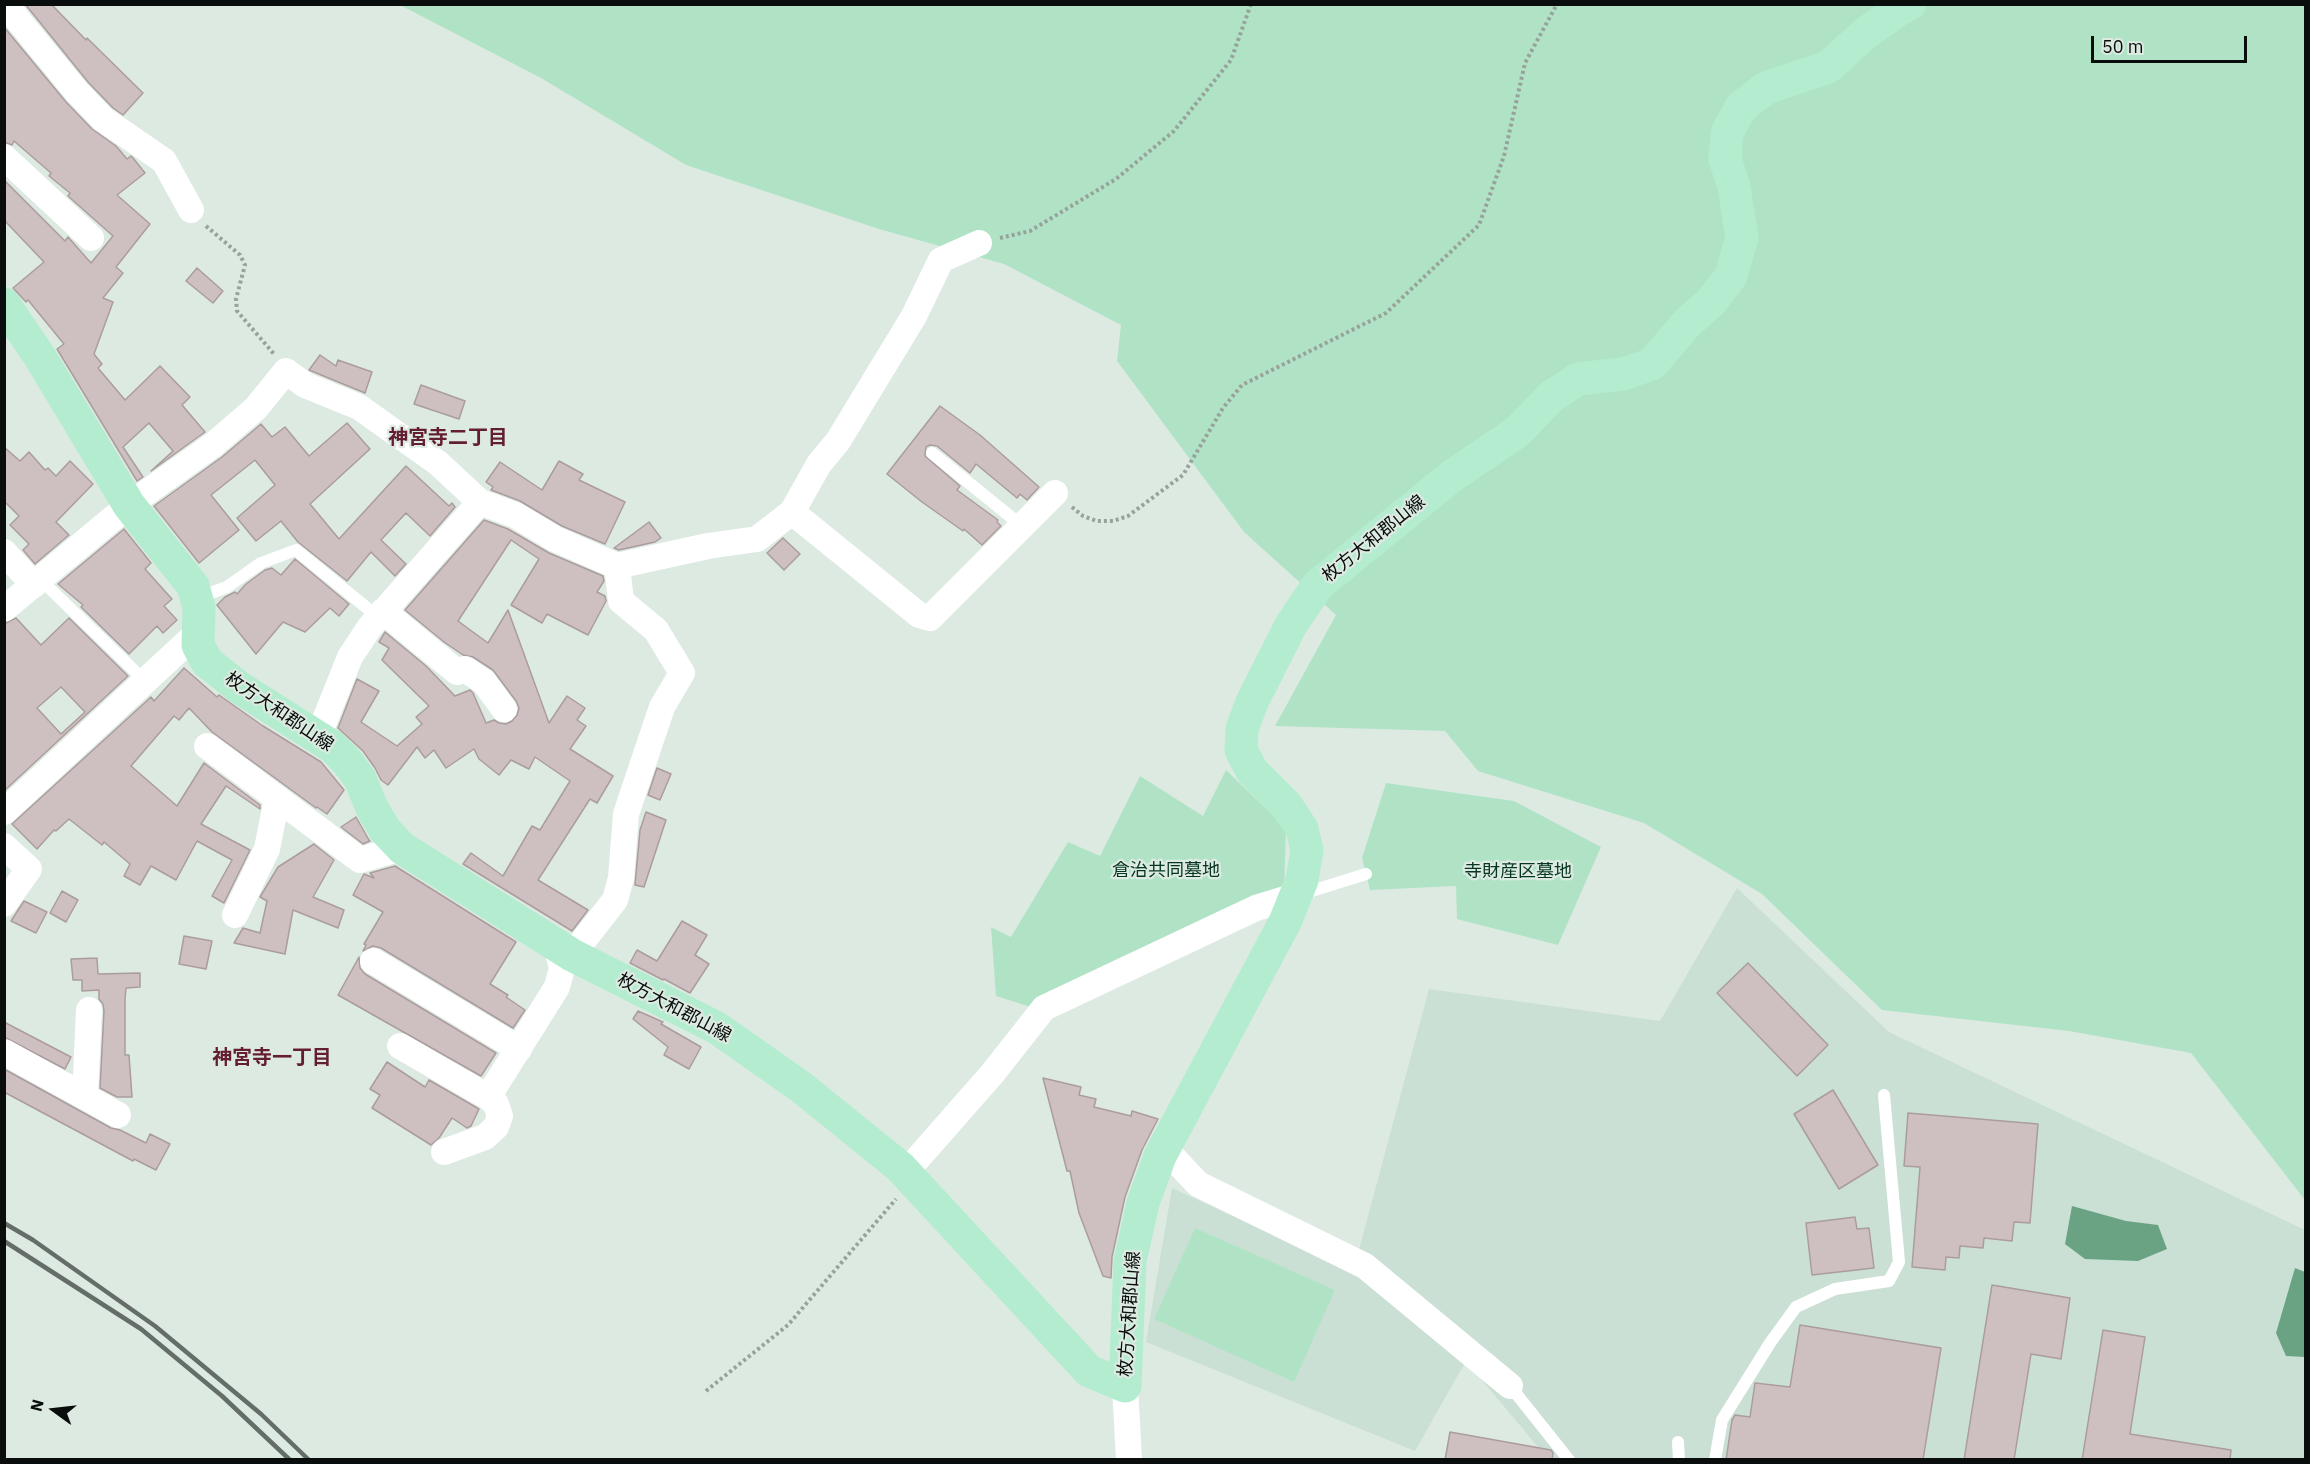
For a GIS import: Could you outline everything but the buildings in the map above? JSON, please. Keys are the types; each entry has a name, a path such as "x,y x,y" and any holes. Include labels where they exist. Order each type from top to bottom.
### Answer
{"main road":[{"name":"枚方大和郡山線","path":"4,304 45,366 129,505 193,586 199,608 198,645 207,662 240,688 333,747 350,764 360,779 384,830 402,848 564,950 717,1028 801,1086 857,1131 908,1177 1089,1371 1125,1386 1130,1261 1143,1203 1164,1148 1279,933 1302,880 1307,850 1302,830 1287,806 1252,771 1241,750 1242,729 1252,702 1291,624 1318,585 1452,476 1517,432 1552,396 1578,379 1623,374 1652,364 1687,323 1710,303 1731,276 1742,238 1734,187 1725,159 1727,133 1741,107 1766,88 1828,67 1867,32 1910,4"}],"street":[{"path":"5,4 77,92 103,119 164,161 191,210"},
{"path":"4,158 91,238"},
{"path":"4,609 129,505 213,445 248,416 286,371 304,386 360,407 438,463 480,502 515,515 555,539 617,566 708,546 757,539 792,512 819,464 838,441 914,316 941,260 979,243"},
{"path":"792,512 919,615 930,618 1055,493"},
{"path":"318,737 350,657 381,614 480,502"},
{"path":"4,552 37,583"},
{"path":"488,1097 557,987 564,950 615,900 621,878 626,814 662,707 682,673 656,630 621,602 617,566"},
{"path":"381,614 457,672 465,669 484,682 504,709"},
{"path":"4,812 197,633"},
{"path":"207,746 360,860 402,848"},
{"path":"235,915 267,849 277,798"},
{"path":"4,846 29,869 4,904"},
{"path":"908,1177 1044,1008 1256,908 1295,896"},
{"path":"373,961 519,1049"},
{"path":"85,1096 89,1011"},
{"path":"400,1046 488,1097 496,1104 500,1116 496,1127 485,1137 444,1152"},
{"path":"4,1052 118,1115"},
{"path":"1164,1148 1198,1185 1365,1266 1510,1386"},
{"path":"1125,1386 1129,1460"}],"lane":[{"path":"932,453 1022,526"},
{"path":"196,598 227,587 261,563 296,549 381,614"},
{"path":"37,583 145,681"},
{"path":"1295,896 1366,874"},
{"path":"1715,1460 1722,1420 1796,1306 1835,1289 1889,1281 1899,1262 1884,1095"},
{"path":"1510,1386 1569,1460"},
{"path":"1678,1442 1679,1460"}],"path":[{"path":"979,243 1030,231 1116,179 1174,131 1231,60 1251,4"},
{"path":"1055,493 1083,516 1097,521 1113,521 1128,516 1183,475 1223,408 1242,385 1386,312 1479,225 1504,156 1526,63 1557,4"},
{"path":"191,210 240,255 246,265 236,299 237,311 270,347 286,371"},
{"path":"706,1390 788,1325 908,1177"}],"shaded area":[{"path":"1737,888 1889,1032 2305,1230 2305,1459 1548,1459 1466,1361 1415,1451 1146,1342 1172,1188 1353,1272 1429,989 1660,1021"},
{"path":"2072,1206 2126,1221 2158,1225 2167,1249 2138,1261 2085,1259 2065,1244"},
{"path":"2295,1268 2305,1272 2305,1357 2286,1356 2276,1333"}],"green space":[{"path":"400,5 2305,5 2305,1200 2191,1053 2069,1031 1882,1010 1762,894 1644,823 1478,771 1445,731 1275,726 1336,615 1244,532 1117,361 1121,325 1004,264 879,229 686,165 541,78"},
{"name":"倉治共同墓地","path":"1226,770 1286,828 1284,891 1034,1008 996,996 991,927 1011,937 1068,842 1100,856 1140,776 1203,816"},
{"name":"寺財産区墓地","path":"1386,783 1514,801 1601,847 1558,945 1457,919 1456,886 1370,890 1362,858"},
{"path":"1195,1228 1335,1290 1294,1382 1154,1319"}],"railway":[{"path":"4,1223 33,1240 155,1326 261,1414 309,1460"},
{"path":"4,1241 141,1329 222,1396 290,1460"}],"district":[{"name":"神宮寺二丁目","path":"448,438"},
{"name":"神宮寺一丁目","path":"272,1058"}]}
